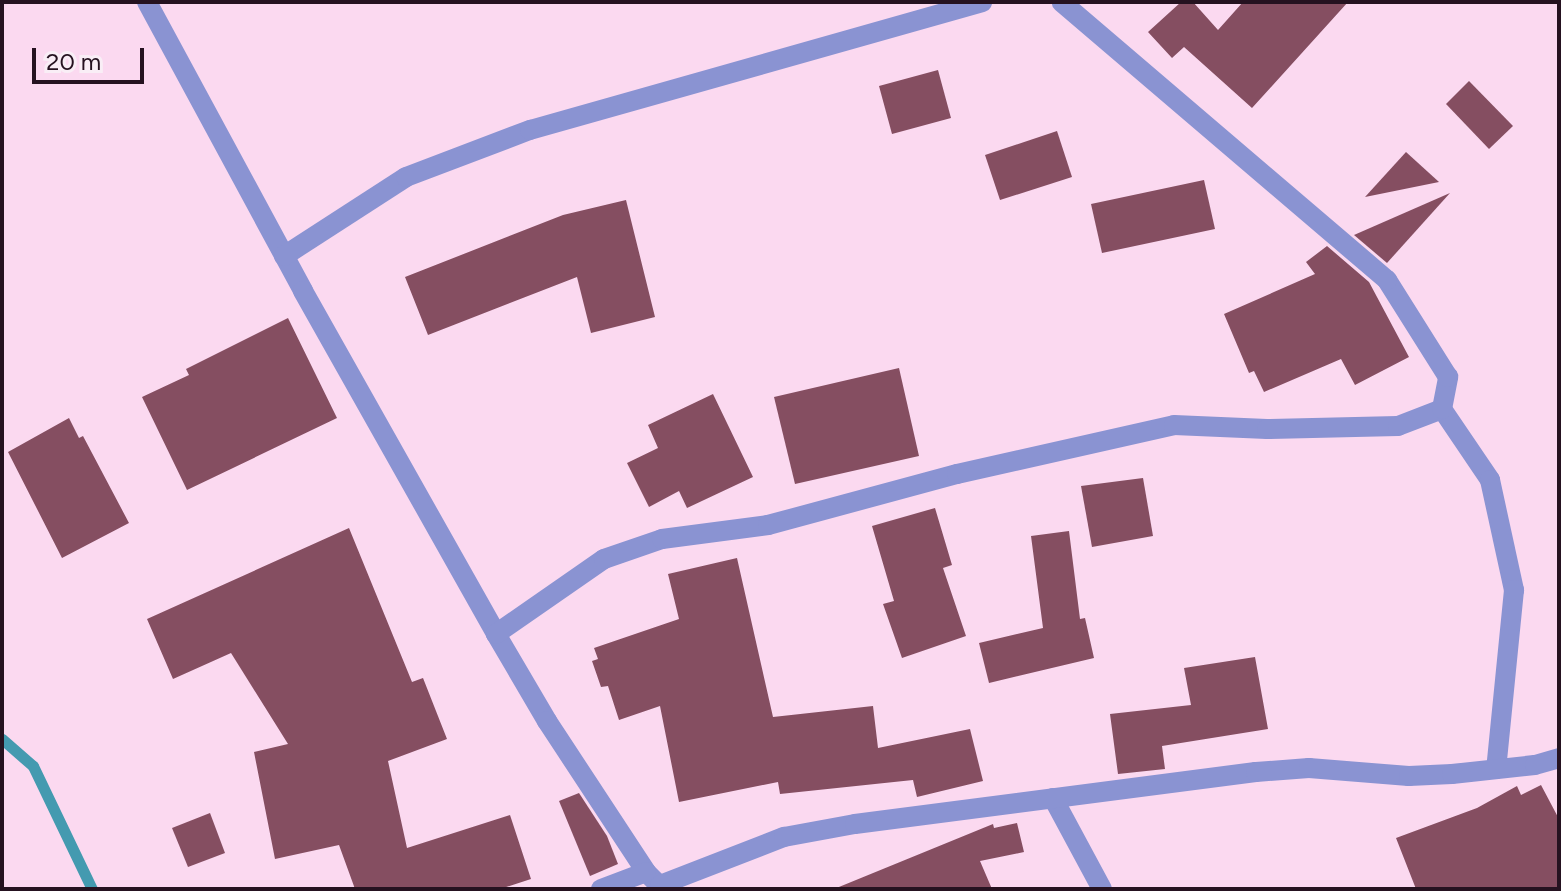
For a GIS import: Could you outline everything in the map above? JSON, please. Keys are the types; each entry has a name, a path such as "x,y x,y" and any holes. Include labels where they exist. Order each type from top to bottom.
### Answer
{"street":[{"path":"147,2 284,256 496,634 547,721 657,882"},
{"path":"284,256 406,177 530,130 982,2"},
{"path":"1061,2 1387,280 1448,377 1442,409 1490,480 1514,590 1496,769"},
{"path":"496,634 604,559 662,539 768,525 957,474 1174,425 1267,429 1398,426 1442,409"},
{"path":"601,889 657,882 784,837 1053,798 1309,768 1409,776 1535,765 1559,758"},
{"path":"1053,798 1102,889"}],"building":[{"path":"1181,2 1193,2 1218,30 1243,2 1348,2 1252,108 1184,47 1172,58 1148,32"},
{"path":"938,70 951,118 892,134 879,86"},
{"path":"1469,81 1513,126 1489,149 1446,104"},
{"path":"1057,131 1072,177 1000,200 985,155"},
{"path":"1406,152 1439,182 1365,197"},
{"path":"1204,180 1215,229 1102,253 1091,204"},
{"path":"1450,193 1387,263 1354,235"},
{"path":"626,200 655,317 591,333 577,277 428,335 405,277 563,215"},
{"path":"1327,246 1369,282 1409,357 1355,385 1341,359 1264,392 1254,371 1249,373 1224,314 1315,274 1306,262"},
{"path":"288,318 337,418 187,490 142,397 189,375 186,369"},
{"path":"899,368 919,456 795,484 774,397"},
{"path":"713,394 753,477 687,508 679,491 649,507 627,463 658,448 648,425"},
{"path":"69,418 79,438 83,436 129,523 62,558 8,452"},
{"path":"1143,478 1153,536 1092,547 1081,486"},
{"path":"935,508 952,565 943,568 966,636 902,658 883,604 894,601 872,526"},
{"path":"349,528 412,682 423,678 447,739 388,761 407,848 510,815 531,879 500,889 355,889 339,845 275,859 254,752 288,744 231,653 173,679 147,619"},
{"path":"1069,531 1080,619 1085,618 1094,658 989,683 979,643 1043,628 1031,536"},
{"path":"737,558 773,717 873,706 878,748 970,729 983,781 917,797 913,780 780,794 778,782 679,802 660,706 619,720 608,686 601,687 592,661 598,659 594,648 679,619 668,574"},
{"path":"1255,657 1268,729 1162,746 1165,769 1118,774 1110,714 1191,705 1184,668"},
{"path":"1541,785 1559,819 1559,889 1416,889 1396,838 1477,808 1517,786 1521,795"},
{"path":"579,793 607,836 618,864 590,876 559,801"},
{"path":"210,813 225,853 188,867 172,828"},
{"path":"1017,823 1024,852 980,861 992,889 834,889 993,824 994,828"}],"waterway":[{"path":"2,739 33,766 92,889"}]}
